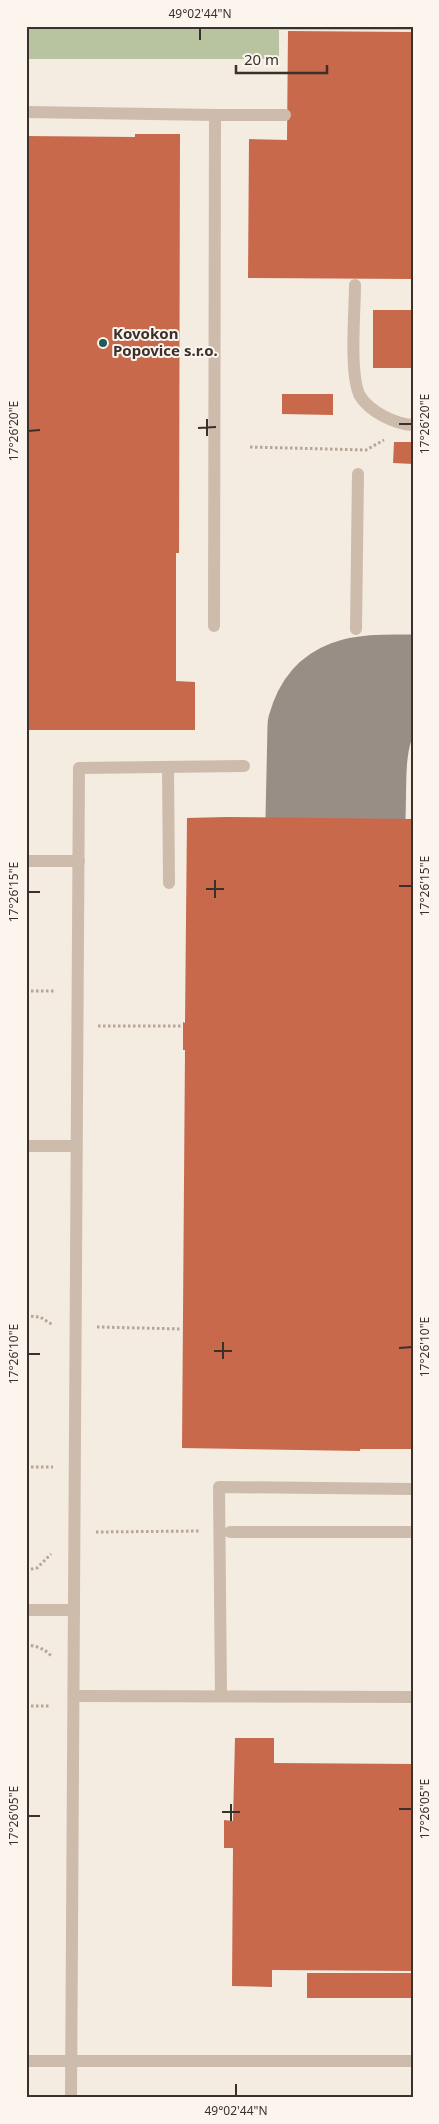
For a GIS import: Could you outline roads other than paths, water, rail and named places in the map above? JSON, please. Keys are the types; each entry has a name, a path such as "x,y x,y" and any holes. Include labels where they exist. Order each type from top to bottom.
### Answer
{"lane":[{"path":"26,112 285,115"},
{"path":"214,626 215,115"},
{"path":"355,285 355,373 361,397 375,411 413,425"},
{"path":"356,629 358,474"},
{"path":"71,2098 74,1326 79,768 244,766"},
{"path":"168,767 168,883"},
{"path":"26,862 79,861"},
{"path":"26,1146 76,1146"},
{"path":"221,1696 224,1532 219,1488 413,1489"},
{"path":"224,1532 413,1532"},
{"path":"26,1610 74,1610"},
{"path":"74,1696 413,1697"},
{"path":"26,2061 413,2061"}],"place":[{"name":"Kovokon Popovice s.r.o.","path":"103,343"}]}
